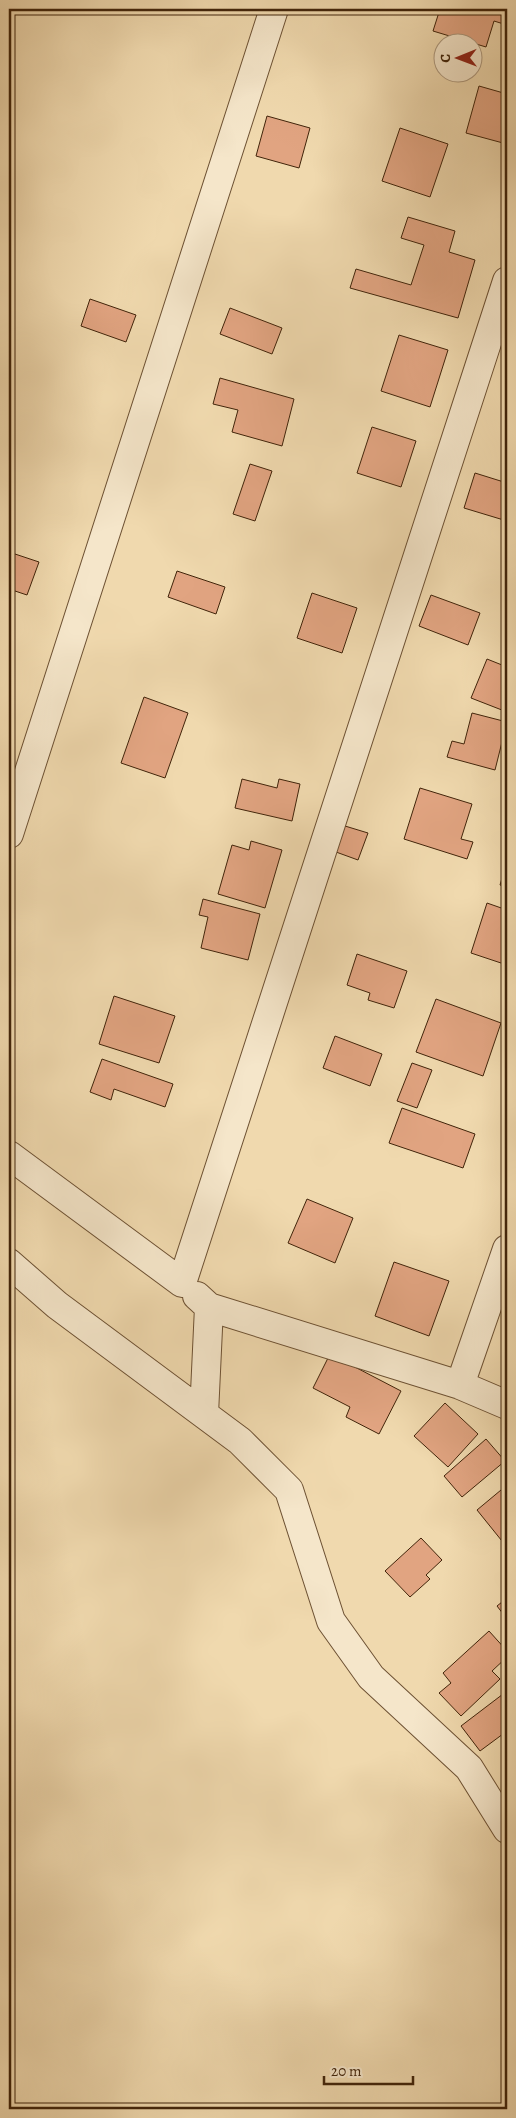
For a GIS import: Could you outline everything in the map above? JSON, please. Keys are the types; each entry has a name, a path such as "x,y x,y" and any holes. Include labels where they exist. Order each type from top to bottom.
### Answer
{"street":[{"path":"9,834 274,9"},
{"path":"182,1283 507,281"},
{"path":"9,1155 182,1283 209,1307 460,1385 507,1405"},
{"path":"460,1385 507,1249"},
{"path":"9,1263 57,1305 240,1441 289,1490 331,1621 371,1677 469,1768 507,1829"},
{"path":"204,1414 209,1307"}],"building":[{"path":"440,9 507,9 507,25 494,21 486,47 484,46 484,32 433,31"},
{"path":"479,86 507,94 507,128 503,143 466,133"},
{"path":"267,116 310,128 299,168 256,156"},
{"path":"400,128 448,144 430,197 382,181"},
{"path":"408,217 455,231 449,252 475,260 458,318 350,288 356,269 411,285 424,245 401,238"},
{"path":"90,299 136,315 126,342 81,326"},
{"path":"230,308 282,328 272,354 220,334"},
{"path":"399,335 448,350 430,407 381,391"},
{"path":"220,378 294,399 282,446 232,432 238,410 213,404"},
{"path":"372,427 416,441 401,487 357,473"},
{"path":"250,464 272,471 255,521 233,514"},
{"path":"475,473 507,483 507,521 464,508"},
{"path":"9,552 39,562 27,595 9,589"},
{"path":"177,571 225,587 216,614 168,597"},
{"path":"312,593 357,608 342,653 297,638"},
{"path":"431,595 480,613 468,645 419,626"},
{"path":"487,659 507,667 507,712 471,698"},
{"path":"144,697 188,713 165,778 121,763"},
{"path":"472,713 507,722 495,770 447,757 452,741 464,744"},
{"path":"242,779 277,788 279,779 300,784 292,821 235,808"},
{"path":"420,788 472,804 461,839 473,842 467,859 404,839"},
{"path":"345,826 368,833 358,860 336,852"},
{"path":"251,841 282,850 265,908 218,894 232,845 249,850"},
{"path":"507,861 507,887 500,885"},
{"path":"203,899 260,914 248,960 201,948 208,917 199,915"},
{"path":"487,903 507,910 507,965 471,953"},
{"path":"357,954 407,971 394,1008 368,1000 370,993 347,985"},
{"path":"114,996 175,1016 159,1063 99,1044"},
{"path":"436,999 501,1023 483,1076 416,1052"},
{"path":"335,1036 382,1054 370,1086 323,1068"},
{"path":"102,1059 173,1084 165,1107 114,1089 111,1100 90,1092"},
{"path":"412,1063 432,1070 417,1108 397,1101"},
{"path":"402,1108 475,1134 463,1168 389,1143"},
{"path":"307,1199 353,1218 335,1263 288,1243"},
{"path":"394,1262 449,1281 429,1336 375,1316"},
{"path":"330,1354 401,1391 379,1434 346,1417 350,1407 313,1388"},
{"path":"445,1403 478,1434 448,1467 414,1436"},
{"path":"486,1439 505,1461 462,1497 444,1476"},
{"path":"507,1485 507,1545 506,1546 477,1510"},
{"path":"421,1538 442,1560 426,1575 430,1579 410,1597 385,1571"},
{"path":"507,1598 507,1619 497,1606"},
{"path":"489,1631 507,1651 507,1657 492,1671 500,1679 461,1716 439,1693 451,1683 443,1673"},
{"path":"507,1691 507,1731 480,1751 461,1726"}]}
